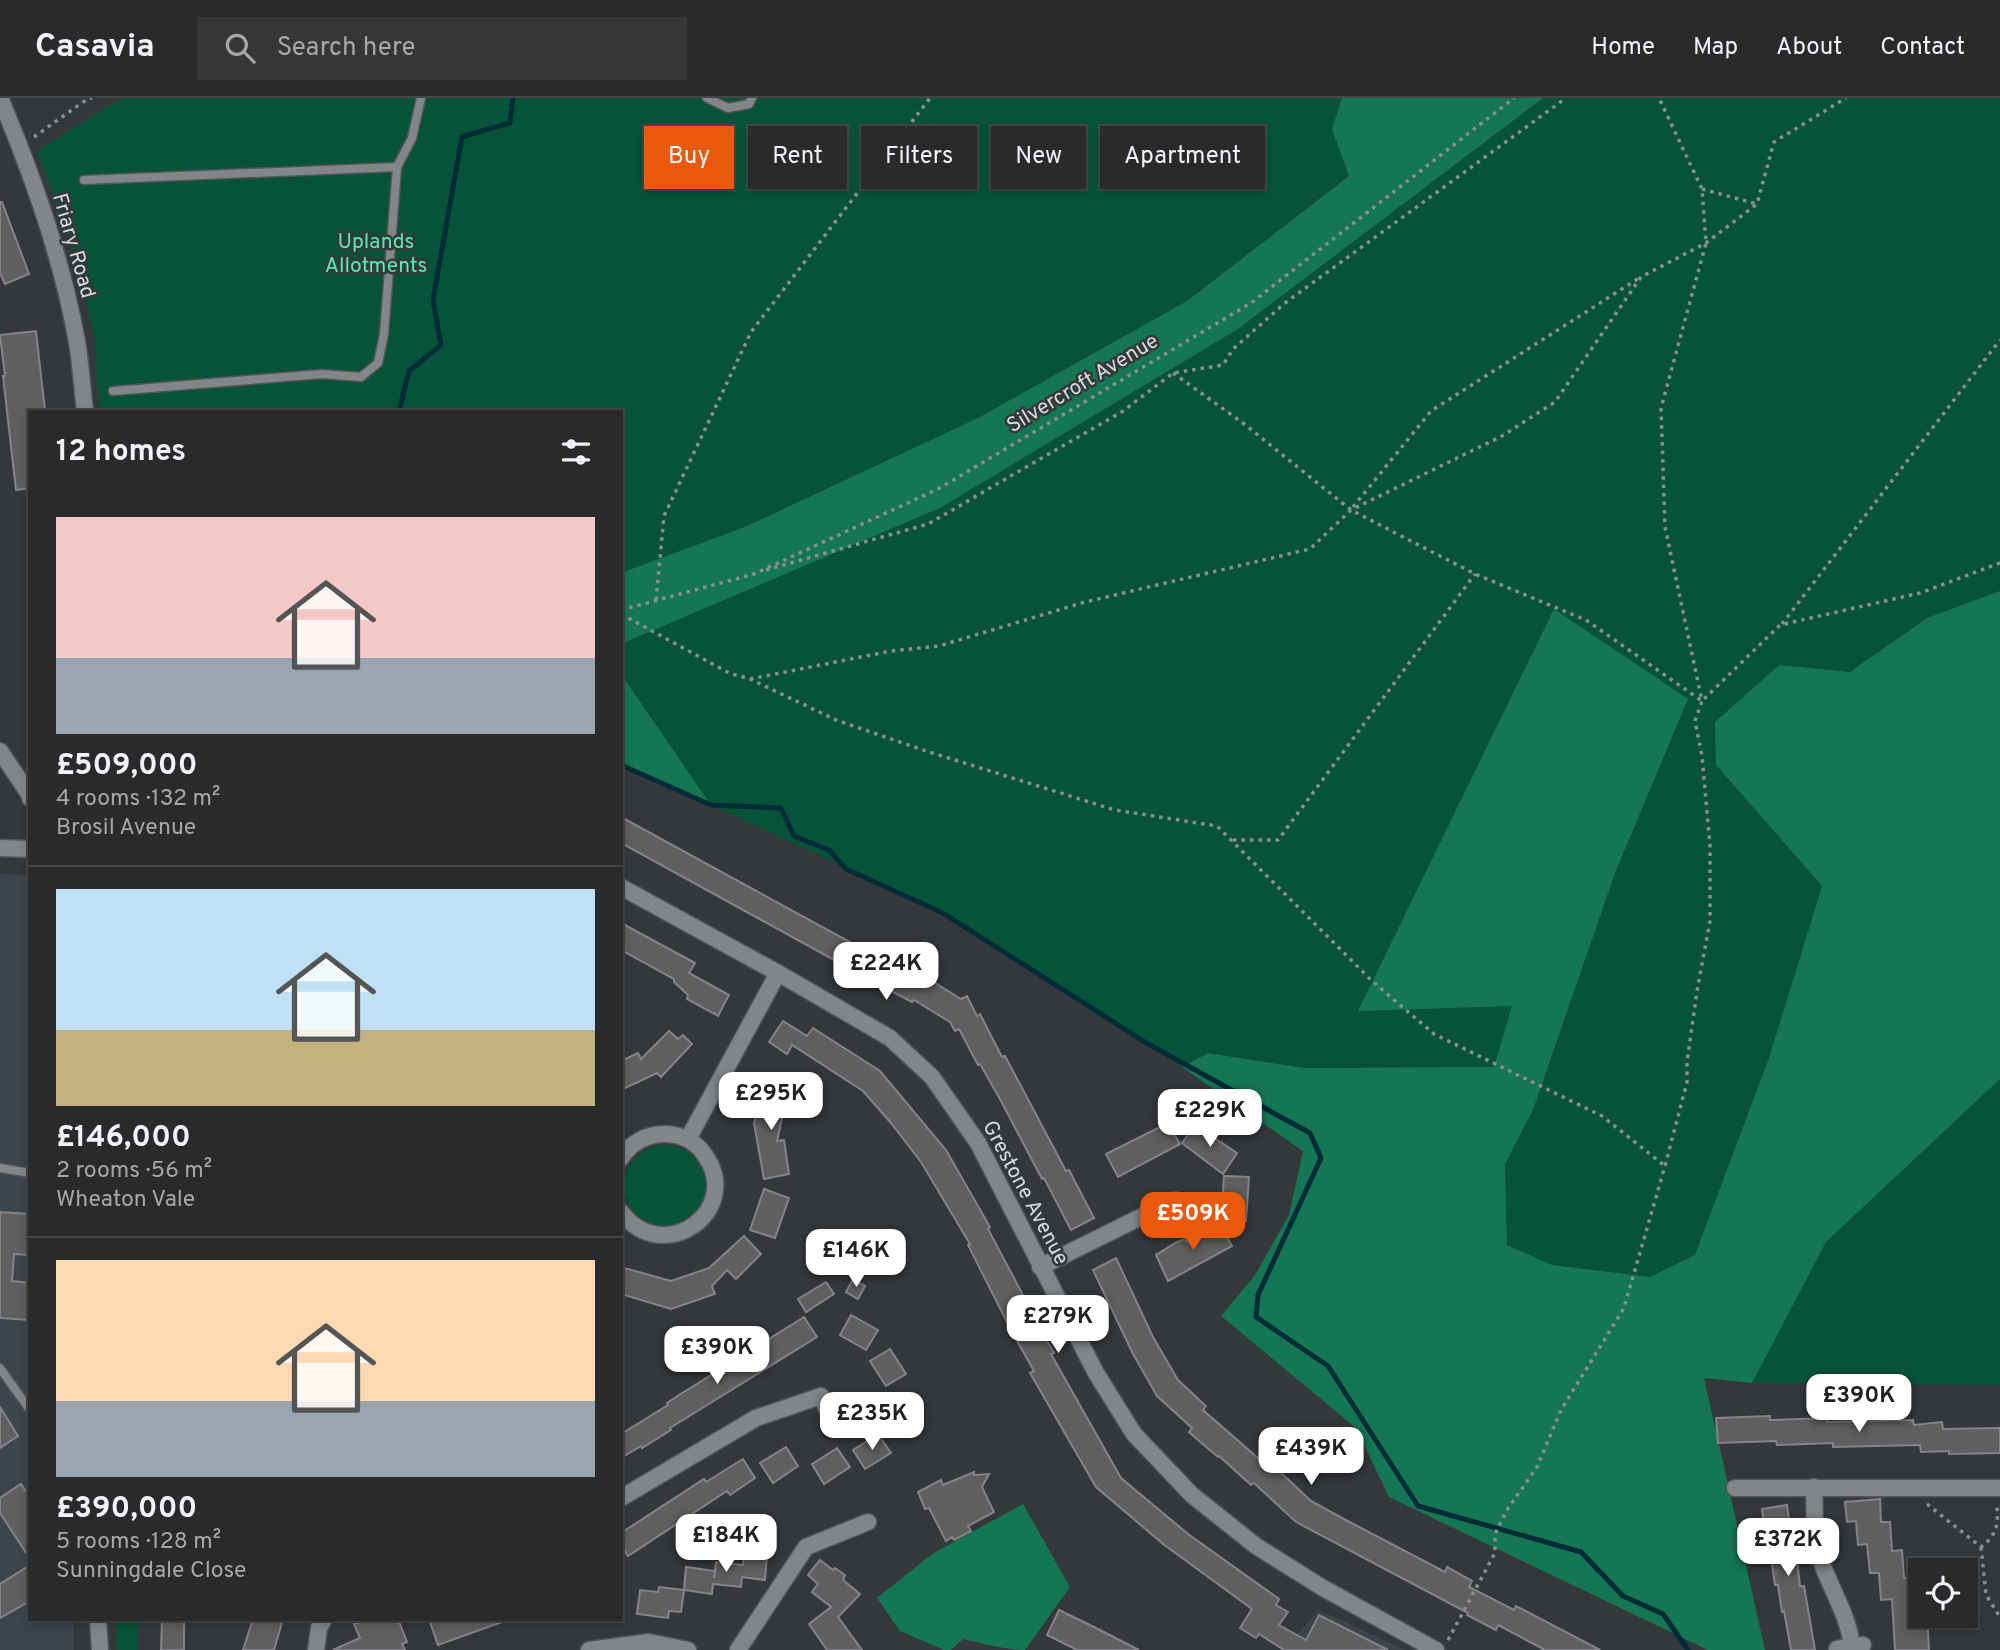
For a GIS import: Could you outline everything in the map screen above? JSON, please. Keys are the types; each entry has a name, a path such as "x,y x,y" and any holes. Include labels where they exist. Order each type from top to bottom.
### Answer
{"street":[{"name":"Friary Road","path":"0,98 21,147 58,261 77,342 85,410"},
{"path":"0,751 28,793"},
{"path":"0,848 28,849"},
{"name":"Grestone Avenue","path":"623,888 890,1038 932,1077 978,1143 1096,1373 1134,1434 1192,1496 1256,1546 1323,1588 1437,1650"},
{"path":"688,1139 778,973"},
{"path":"623,1156 633,1145 656,1134 688,1139 709,1161 715,1186 708,1210 700,1220 690,1228 666,1236 642,1230 623,1214"},
{"path":"1040,1267 1175,1200"},
{"path":"623,1497 757,1418 821,1396 832,1421"},
{"path":"1814,1487 1819,1556 1849,1628 1851,1647"},
{"path":"1735,1488 1998,1488"},
{"path":"738,1650 806,1547 868,1522"},
{"path":"98,1621 100,1650"},
{"path":"316,1650 319,1628 323,1621"},
{"path":"589,1650 649,1642 688,1650"}],"lane":[{"path":"113,391 322,374 361,377 378,363 384,334 397,167 412,138 421,98"},
{"path":"707,98 728,108 749,104 752,98"},
{"path":"84,180 397,167"},
{"path":"0,1168 28,1173"},
{"path":"0,1368 28,1407"}],"path":[{"path":"21,147 92,98"},
{"path":"656,600 664,516 751,332 930,98"},
{"name":"Silvercroft Avenue","path":"623,611 754,574 938,489 1251,303 1514,98"},
{"path":"754,574 928,524 1123,411 1173,373 1223,365 1233,349 1284,303 1566,98"},
{"path":"1659,98 1702,189 1706,243 1661,408 1665,527 1702,701"},
{"path":"750,678 891,651 939,646 1085,602 1310,549 1351,510 1431,411 1641,277 1706,243 1757,204 1774,142 1846,98"},
{"path":"1702,189 1757,204"},
{"path":"1351,510 1502,436 1555,402 1641,277"},
{"path":"1442,1650 1495,1553 1495,1534 1503,1517 1537,1467 1562,1410 1624,1308 1665,1166 1687,1082 1694,1015 1710,921 1710,846 1702,756 1695,721 1702,701 1780,625 2000,340"},
{"path":"1173,373 1243,423 1351,510 1475,574 1586,620 1702,701"},
{"path":"1780,625 1920,593 2000,563"},
{"path":"1231,840 1278,840 1475,574"},
{"path":"623,613 729,673 750,678 836,720 1115,810 1217,826 1372,981 1434,1034 1602,1116 1665,1166"},
{"path":"1907,1487 1980,1547 1986,1595 2000,1617"},
{"path":"1980,1547 1992,1538 1996,1528 1998,1488"}],"shaded area":[{"path":"0,873 28,876 28,1621 74,1621 74,1650 0,1650"},
{"path":"1319,1610 1405,1650 1283,1650"}],"green space":[{"name":"Uplands Allotments","path":"121,98 1342,98 1332,129 1349,175 1187,301 978,418 747,526 623,572 623,410 99,410 94,335 70,240 37,151"},
{"path":"1342,98 1543,98 1238,329 940,508 623,643 623,572 747,526 978,418 1187,301 1349,176 1332,129"},
{"path":"1544,98 2000,98 2000,591 1927,618 1850,672 1779,665 1716,765 1822,886 1769,1058 1695,1255 1651,1278 1552,1265 1507,1245 1505,1164 1533,1110 1615,873 1688,699 1359,1010 1513,1005 1494,1067 1304,1068 1208,1053 1182,1067 944,913 711,805 623,677 623,643 940,508 1238,329"},
{"path":"2000,591 2000,1079 1826,1242 1752,1383 1704,1378 1765,1650 1708,1650 1389,1497 1356,1428 1221,1316 1255,1275 1289,1215 1303,1151 1182,1067 1208,1053 1304,1068 1494,1067 1512,1006 1358,1011 1554,609 1688,699 1615,873 1533,1110 1505,1164 1507,1245 1552,1265 1650,1277 1695,1255 1769,1058 1822,886 1716,765 1715,722 1779,665 1850,672 1927,618"},
{"path":"623,677 711,805 623,766"},
{"path":"2000,1079 2000,1385 1752,1383 1826,1242"},
{"path":"665,1145 681,1148 694,1157 703,1170 706,1186 703,1202 694,1215 681,1224 665,1227 649,1224 636,1215 627,1202 624,1186 627,1170 636,1157 649,1148"},
{"path":"1023,1504 1070,1587 1025,1650 1001,1648 963,1639 951,1650 944,1650 900,1631 877,1598 932,1554"},
{"path":"116,1621 138,1621 138,1650 117,1650"}],"building":[{"path":"0,202 29,274 5,284 0,273"},
{"path":"36,331 45,410 28,410 28,488 16,490 3,376 0,335"},
{"path":"623,818 890,964 891,962 930,983 932,981 961,999 967,996 977,1016 980,1014 1002,1057 1005,1056 1094,1218 1071,1230 959,1029 955,1031 950,1022 914,1000 912,1002 623,844"},
{"path":"623,924 695,963 689,973 729,995 718,1016 687,999 688,995 674,979 623,951"},
{"path":"783,1021 807,1036 813,1028 880,1071 946,1150 990,1227 988,1229 1054,1353 1051,1354 1121,1478 1188,1534 1279,1599 1276,1605 1288,1612 1279,1625 1306,1640 1319,1615 1388,1650 1284,1650 1259,1634 1256,1638 1240,1628 1252,1609 1163,1544 1096,1487 1030,1373 1034,1371 968,1245 970,1244 921,1162 863,1091 792,1045 787,1054 769,1042"},
{"path":"669,1031 678,1039 683,1035 692,1044 661,1077 657,1073 623,1089 623,1060 638,1053 641,1059"},
{"path":"763,1085 788,1091 777,1141 784,1140 789,1174 764,1179 754,1123"},
{"path":"1168,1123 1180,1144 1118,1177 1106,1154"},
{"path":"1195,1125 1237,1153 1223,1174 1182,1143"},
{"path":"1224,1176 1249,1177 1246,1221 1221,1220"},
{"path":"764,1189 789,1198 775,1238 750,1230"},
{"path":"0,1212 28,1214 28,1255 14,1254 12,1281 28,1283 28,1320 0,1318"},
{"path":"1220,1225 1232,1246 1168,1281 1156,1255 1177,1242 1185,1239 1186,1242"},
{"path":"744,1236 761,1254 736,1279 727,1270 712,1286 715,1294 671,1309 623,1295 623,1268 671,1281 709,1268"},
{"path":"1116,1258 1153,1337 1178,1380 1206,1406 1203,1410 1274,1472 1277,1469 1311,1501 1342,1518 1445,1572 1447,1567 1472,1581 1469,1587 1514,1610 1516,1606 1600,1650 1545,1650 1498,1625 1496,1630 1296,1522 1254,1483 1251,1485 1189,1432 1192,1428 1157,1396 1133,1354 1093,1270"},
{"path":"853,1279 865,1286 858,1299 846,1292"},
{"path":"826,1282 834,1294 806,1312 798,1299"},
{"path":"851,1315 878,1330 866,1350 840,1335"},
{"path":"804,1317 817,1337 642,1448 641,1446 623,1457 623,1433 668,1405 667,1403"},
{"path":"890,1349 906,1374 886,1386 870,1361"},
{"path":"891,1396 914,1399 910,1429 887,1426"},
{"path":"0,1407 18,1436 0,1448"},
{"path":"1770,1416 1770,1420 1913,1420 1914,1425 1942,1422 1943,1429 2000,1428 2000,1453 1921,1452 1920,1445 1833,1447 1833,1443 1777,1445 1776,1441 1718,1443 1716,1418"},
{"path":"878,1434 891,1453 865,1469 853,1450"},
{"path":"786,1447 798,1466 773,1483 760,1463"},
{"path":"837,1448 850,1467 824,1484 812,1464"},
{"path":"743,1459 755,1478 730,1495 727,1491 628,1556 623,1548 623,1532 704,1479 706,1482"},
{"path":"974,1472 974,1475 989,1474 982,1487 994,1512 968,1526 971,1531 946,1541 929,1508 925,1509 918,1492 941,1480 943,1485"},
{"path":"21,1484 28,1494 28,1556 0,1513 0,1498"},
{"path":"1880,1499 1881,1522 1890,1522 1892,1551 1902,1550 1904,1578 1908,1578 1908,1628 1928,1628 1929,1650 1895,1650 1892,1599 1881,1600 1879,1573 1870,1573 1867,1544 1858,1545 1856,1521 1847,1522 1845,1502"},
{"path":"1787,1505 1794,1559 1797,1559 1800,1586 1804,1586 1815,1650 1791,1650 1778,1585 1775,1585 1771,1558 1769,1559 1762,1509"},
{"path":"744,1553 767,1555 765,1580 742,1577 741,1587 713,1584 712,1594 684,1590 686,1567 715,1571 716,1562 743,1565"},
{"path":"820,1560 845,1575 843,1580 860,1594 838,1617 862,1650 827,1650 809,1624 831,1607 812,1592 818,1584 808,1575"},
{"path":"28,1566 28,1602 0,1618 0,1584"},
{"path":"659,1587 684,1590 681,1612 669,1611 668,1618 637,1614 640,1590 658,1592"},
{"path":"1059,1610 1139,1650 1077,1650 1047,1635"},
{"path":"162,1621 184,1621 184,1650 161,1650"},
{"path":"252,1621 282,1621 274,1650 243,1650"},
{"path":"399,1621 407,1642 402,1644 405,1650 333,1650 360,1638 354,1624"},
{"path":"430,1621 505,1621 438,1645"}],"waterway":[{"path":"399,410 409,371 441,345 433,300 462,137 510,123 513,98"},
{"path":"623,766 711,805 781,808 794,836 829,850 846,869 943,913 1148,1044 1310,1133 1321,1158 1258,1295 1256,1317 1328,1366 1418,1506 1581,1552 1623,1596 1663,1614 1688,1650"}]}
